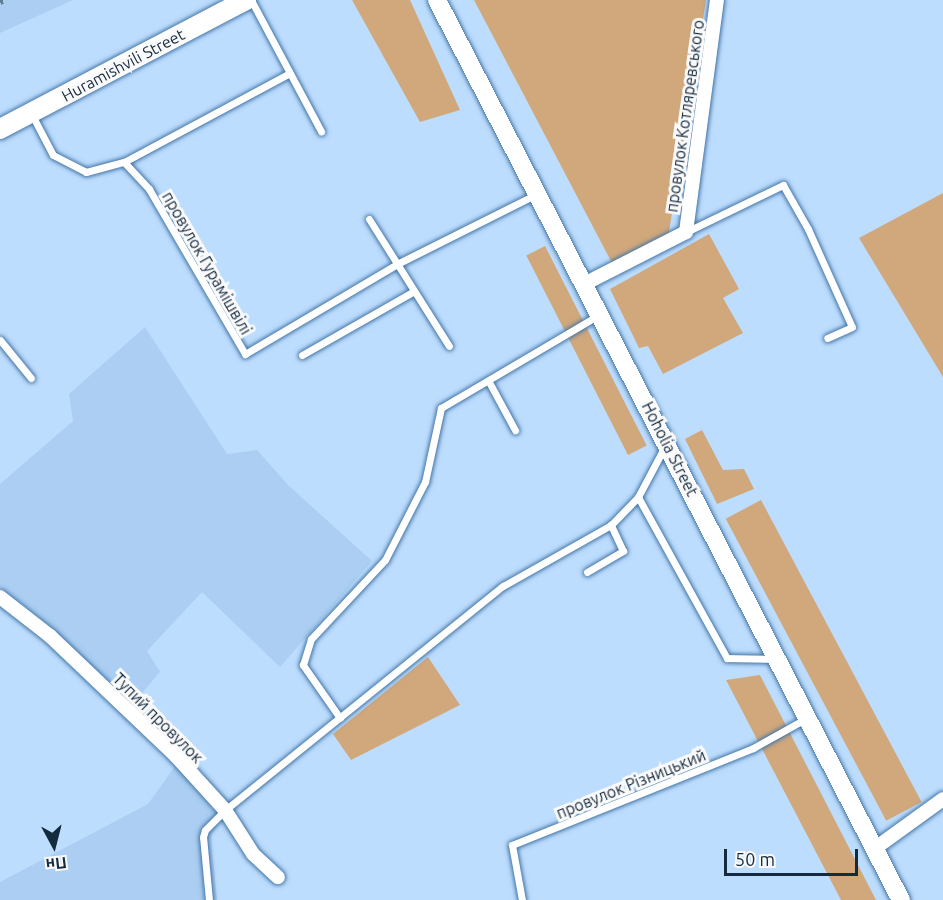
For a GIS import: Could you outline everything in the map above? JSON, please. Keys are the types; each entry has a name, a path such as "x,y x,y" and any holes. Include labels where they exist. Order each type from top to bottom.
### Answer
{"main road":[{"name":"Huramishvili Street","path":"0,129 246,0"}],"street":[{"name":"Hoholia Street","path":"437,0 586,283 901,900"},
{"name":"провулок Котляревського","path":"586,283 686,232 717,0"},
{"name":"Тупий провулок","path":"0,597 50,636 175,755 225,810 253,854 278,877"},
{"path":"874,849 943,799"}],"lane":[{"path":"251,0 321,131"},
{"path":"31,113 54,155 86,172 124,162 290,73"},
{"name":"провулок Гурамішвілі","path":"124,162 149,189 245,354 397,264 539,192"},
{"path":"686,232 783,185 808,229 852,327 827,338"},
{"path":"369,219 448,346"},
{"path":"302,355 414,291"},
{"path":"340,718 303,665 311,639 385,560 425,482 441,408 489,382 543,346 601,314"},
{"path":"0,340 31,378"},
{"path":"489,382 515,430"},
{"path":"209,900 203,837 205,830 225,810 503,586 611,525 638,497 667,444"},
{"path":"638,497 727,658 779,659"},
{"path":"587,572 623,551 611,525"},
{"name":"провулок Різницький","path":"522,900 512,845 753,748 807,718"}],"shaded area":[{"path":"0,0 73,0 0,33"},
{"path":"352,0 410,0 460,110 420,122"},
{"path":"474,0 706,0 668,238 612,263"},
{"path":"943,193 943,377 859,238"},
{"path":"709,234 739,289 723,298 743,333 663,374 648,346 639,348 610,289"},
{"path":"545,246 647,446 628,455 526,256"},
{"path":"145,327 227,454 257,450 288,485 372,561 280,667 202,592 147,651 160,672 131,706 40,618 0,587 0,484 73,421 69,394"},
{"path":"702,430 723,470 744,469 754,489 717,504 685,439"},
{"path":"761,500 922,802 886,821 726,519"},
{"path":"428,657 460,705 351,760 333,734"},
{"path":"760,675 876,900 841,900 726,680"},
{"path":"176,765 221,819 211,836 217,900 0,900 0,882 148,804"}],"railway":[{"path":"0,2 5,0"}]}
